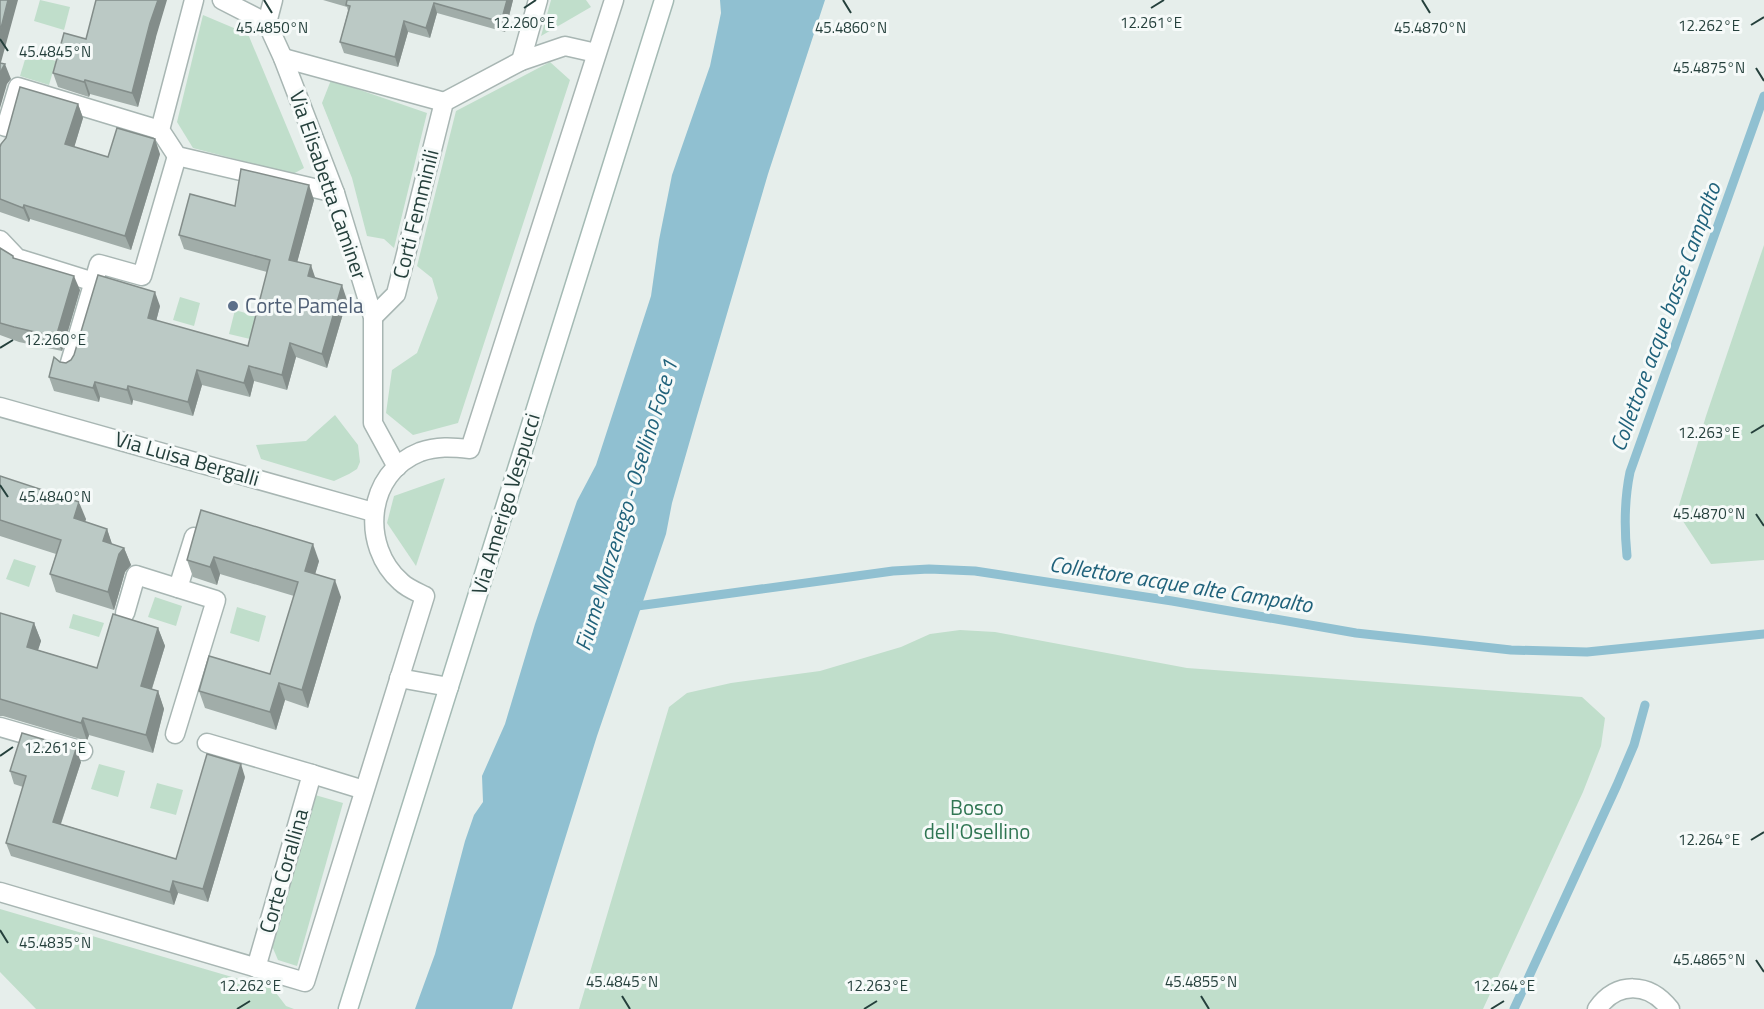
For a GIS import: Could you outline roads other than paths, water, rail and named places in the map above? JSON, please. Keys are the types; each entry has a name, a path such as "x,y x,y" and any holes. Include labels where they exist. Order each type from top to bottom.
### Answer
{"street":[{"path":"160,130 194,0"},
{"path":"222,0 267,23 273,0"},
{"path":"521,61 538,0"},
{"path":"0,892 304,982 424,596 401,583 384,563 374,539 374,512 381,488 397,467 419,453 444,446 470,449 614,0"},
{"name":"Via Amerigo Vespucci","path":"348,1009 664,0"},
{"name":"Via Elisabetta Caminer","path":"267,23 283,58 335,193 373,317 373,423 397,467"},
{"path":"283,58 444,102 521,61 565,46 596,53"},
{"path":"0,149 3,126 18,87 160,130 177,156 335,193"},
{"name":"Corti Femminili","path":"373,317 396,294 444,102"},
{"path":"69,366 99,264 142,276 177,156"},
{"path":"0,240 17,258 94,282"},
{"name":"Via Luisa Bergalli","path":"0,407 374,512"},
{"path":"178,588 194,537"},
{"path":"125,613 136,575 221,601 175,734"},
{"path":"399,678 449,687"},
{"path":"0,727 83,751"},
{"path":"207,743 364,790"},
{"name":"Corte Corallina","path":"256,968 312,774"},
{"path":"1597,1009 1614,993 1626,989 1639,989 1651,992 1662,999 1670,1009"}],"water":[{"name":"Fiume Marzenego - Osellino Foce 1","path":"720,0 825,0 768,174 672,503 666,534 597,736 512,1009 415,1009 435,954 465,841 474,815 483,802 482,776 505,724 535,624 577,501 596,465 651,296 672,175 710,66 721,13"}],"waterway":[{"name":"Collettore acque basse Campalto","path":"1627,556 1625,514 1630,472 1764,96"},
{"name":"Collettore acque alte Campalto","path":"630,607 893,571 929,569 975,571 1172,601 1356,633 1511,650 1587,652 1764,634"},
{"name":"Collettore acque basse Campalto","path":"1514,1009 1617,785 1634,745 1645,705"}],"place":[{"name":"Corte Pamela","path":"233,306"}],"park label":[{"name":"Bosco dell'Osellino","path":"977,820"}]}
